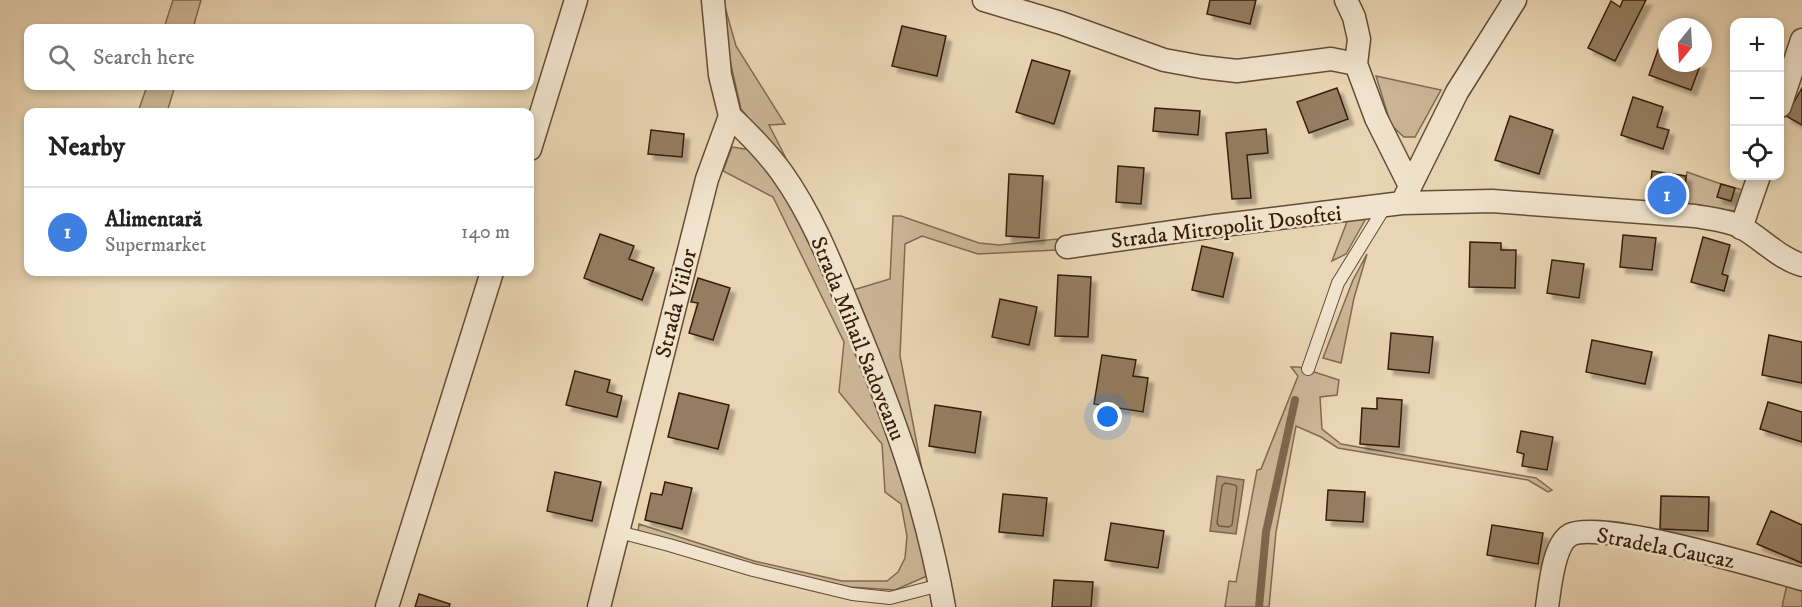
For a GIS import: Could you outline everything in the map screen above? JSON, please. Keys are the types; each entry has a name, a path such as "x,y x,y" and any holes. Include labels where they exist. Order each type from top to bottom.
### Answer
{"street":[{"path":"534,136 576,0"},
{"path":"713,0 720,75 730,116"},
{"path":"984,0 1061,23 1164,60 1202,68 1237,71 1331,59 1356,64"},
{"path":"1346,0 1359,39 1356,64 1376,118 1399,198"},
{"name":"Strada Mitropolit Dosoftei","path":"1399,198 1457,92 1515,0"},
{"path":"1784,92 1802,40"},
{"name":"Strada Viilor","path":"600,607 706,178 730,116"},
{"name":"Strada Mihail Sadoveanu","path":"730,116 754,139 782,174 809,217 903,445 922,505 942,596"},
{"path":"1741,228 1758,180"},
{"name":"Strada Mitropolit Dosoftei","path":"1067,247 1399,198 1492,201 1724,220 1802,265"},
{"path":"387,607 491,276"},
{"name":"Stradela Caucaz","path":"1547,607 1559,547 1569,535 1584,531 1660,542 1802,579"}],"lane":[{"name":"Strada Mitropolit Dosoftei","path":"1308,369 1338,283 1399,198"},
{"name":"Strada Mihail Sadoveanu","path":"619,532 753,570 852,594 890,598 942,596"}],"shaded area":[{"path":"173,0 201,0 194,24 165,24"},
{"path":"723,0 736,46 785,124 769,125 793,172 741,109 725,38"},
{"path":"1376,76 1441,90 1415,137 1404,137 1391,125"},
{"path":"146,90 174,90 168,108 139,108"},
{"path":"732,147 757,151 813,241 912,495 927,576 895,590 850,587 751,565 638,532 639,524 754,561 842,581 887,581 898,572 905,558 907,536 901,504 885,492 882,444 839,392 844,342 773,197 723,171"},
{"path":"1687,172 1743,190 1738,211 1683,206"},
{"path":"1369,213 1346,254 1332,261 1348,219"},
{"path":"893,216 901,216 979,243 999,245 1057,239 1057,250 978,254 922,236 905,244 900,356 926,491 853,290 890,279"},
{"path":"1367,254 1354,298 1341,363 1323,358 1353,280"},
{"path":"1291,367 1299,367 1339,380 1337,395 1320,397 1322,429 1341,444 1536,478 1552,490 1548,492 1528,480 1338,448 1321,437 1296,426 1276,532 1269,607 1225,607 1229,581 1236,582 1257,470 1261,469 1298,376"},
{"path":"1787,584 1802,591 1802,607 1782,607"}],"water":[{"path":"1217,476 1244,480 1236,534 1210,531"}],"building":[{"path":"1210,0 1256,0 1250,24 1207,14"},
{"path":"1623,0 1646,0 1615,61 1588,48 1611,1 1620,7"},
{"path":"902,26 946,36 937,76 892,66"},
{"path":"1658,50 1658,72 1698,72 1691,90 1649,75"},
{"path":"1032,60 1070,71 1054,124 1016,112"},
{"path":"1337,88 1348,119 1309,133 1297,102"},
{"path":"1802,88 1802,125 1786,116"},
{"path":"1633,97 1663,107 1657,127 1669,130 1663,149 1621,135"},
{"path":"1155,108 1200,111 1198,135 1153,131"},
{"path":"1510,116 1553,130 1539,174 1495,160"},
{"path":"1266,129 1268,153 1247,155 1251,198 1232,199 1226,133"},
{"path":"651,130 684,134 682,157 648,154"},
{"path":"1118,166 1144,168 1141,204 1116,202"},
{"path":"1652,171 1686,176 1683,206 1649,201"},
{"path":"1009,174 1043,176 1039,238 1006,236"},
{"path":"1721,184 1735,188 1731,201 1717,197"},
{"path":"600,234 634,246 629,259 654,268 642,300 584,278"},
{"path":"1623,235 1656,238 1652,270 1620,267"},
{"path":"1703,237 1730,245 1722,274 1728,276 1724,291 1691,282"},
{"path":"1470,242 1501,243 1501,250 1516,250 1515,288 1469,287"},
{"path":"1202,246 1233,253 1223,297 1192,290"},
{"path":"1552,260 1584,264 1579,298 1547,293"},
{"path":"1058,275 1091,277 1088,337 1055,336"},
{"path":"698,278 730,288 713,340 689,333 698,303 691,302"},
{"path":"1000,299 1037,307 1029,345 992,337"},
{"path":"1391,333 1433,337 1429,373 1388,369"},
{"path":"1769,335 1802,342 1802,383 1762,375"},
{"path":"1592,340 1652,352 1645,384 1586,372"},
{"path":"1102,355 1136,360 1133,376 1148,378 1143,412 1094,404"},
{"path":"575,371 610,380 607,392 622,396 617,417 566,405"},
{"path":"679,393 729,405 718,449 668,437"},
{"path":"1377,398 1402,400 1399,447 1360,444 1362,408 1377,409"},
{"path":"1768,402 1802,412 1802,442 1760,429"},
{"path":"935,405 981,412 975,453 929,446"},
{"path":"1521,431 1553,437 1547,470 1522,466 1524,454 1517,452"},
{"path":"555,472 601,482 592,521 547,511"},
{"path":"665,482 692,488 682,529 645,520 651,493 662,495"},
{"path":"1328,490 1365,492 1363,522 1326,520"},
{"path":"1003,494 1047,498 1043,536 999,532"},
{"path":"1661,496 1709,497 1708,531 1660,529"},
{"path":"1771,511 1802,525 1802,563 1757,544"},
{"path":"1111,523 1164,531 1158,568 1105,560"},
{"path":"1492,525 1543,533 1538,564 1487,555"},
{"path":"1054,580 1093,582 1091,607 1052,607"},
{"path":"419,594 450,604 449,607 415,607"}],"waterway":[{"path":"1259,607 1266,532 1295,400"}],"place":[{"name":"Alimentară","path":"1667,195"}]}
